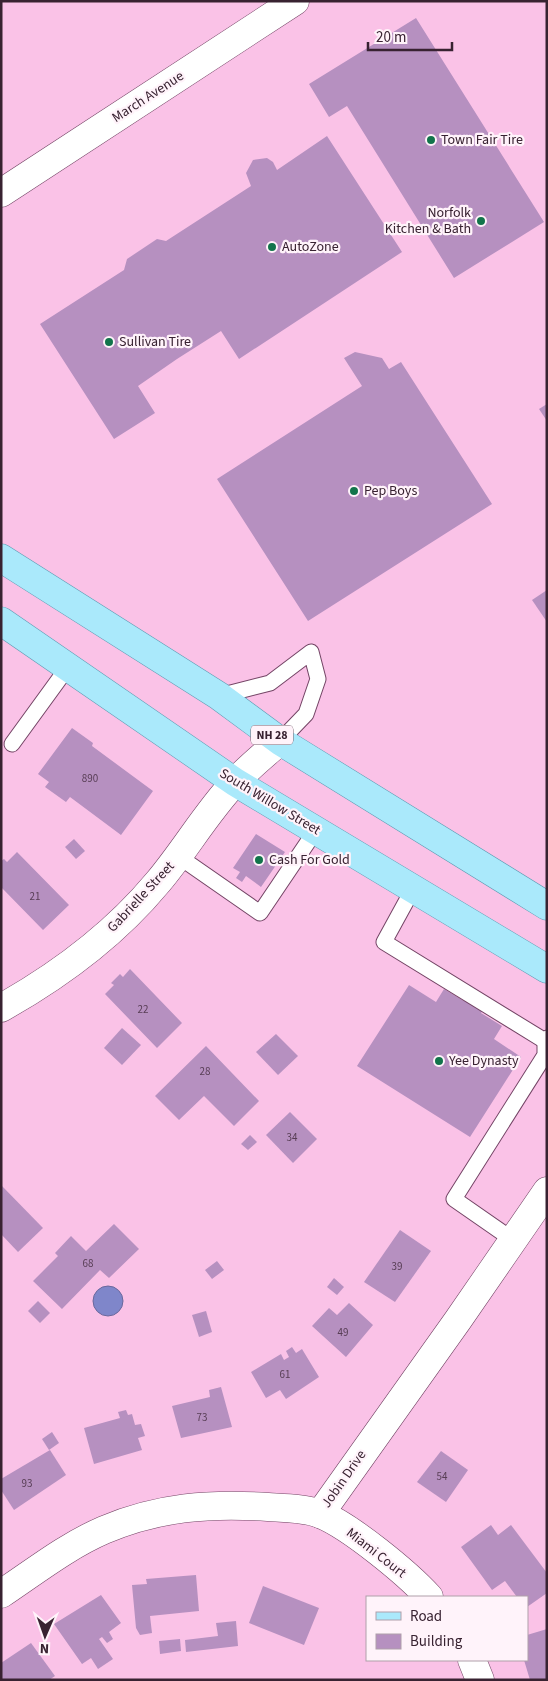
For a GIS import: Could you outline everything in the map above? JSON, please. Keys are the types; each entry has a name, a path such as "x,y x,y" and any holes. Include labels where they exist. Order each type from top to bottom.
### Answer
{"main road":[{"name":"NH 28","path":"1,558 218,696 280,740 547,906"},
{"name":"South Willow Street","path":"4,629 68,667 235,782 547,969"}],"street":[{"name":"March Avenue","path":"1,193 295,1"},
{"name":"Gabrielle Street","path":"1,1008 34,990 88,952 158,883 235,782 280,740"},
{"name":"Jobin Drive","path":"1,1594 67,1550 103,1530 135,1518 168,1509 200,1505 239,1505 283,1508 320,1514 547,1191"},
{"name":"Miami Court","path":"320,1514 355,1536 399,1570 428,1596"},
{"path":"472,1661 480,1680"}],"lane":[{"path":"218,696 270,683 311,652 318,679 306,714 280,740"},
{"path":"12,744 68,667"},
{"path":"178,856 260,912 316,830"},
{"path":"413,890 384,942 546,1039 545,1055 454,1199 513,1240"}],"water":[{"path":"108,1286 119,1290 123,1301 119,1312 108,1316 97,1312 93,1301 97,1290"}],"building":[{"name":"Town Fair Tire","path":"416,18 544,222 454,278 347,106 329,117 309,84"},
{"name":"AutoZone","path":"327,136 402,252 239,359 221,331 177,359 138,386 155,413 114,439 40,324 124,270 127,259 157,239 166,241 251,186 246,173 253,160 267,158 273,162 277,170"},
{"name":"Pep Boys","path":"355,352 382,358 389,369 401,362 492,504 308,621 217,479 362,386 344,358"},
{"path":"547,404 547,421 539,409"},
{"path":"547,590 547,622 532,600"},
{"path":"72,728 93,743 92,746 153,791 121,835 70,797 66,802 45,787 49,782 38,774"},
{"name":"Cash For Gold","path":"256,834 285,852 261,887 246,876 242,882 236,878 240,872 233,868"},
{"path":"74,839 85,851 76,859 65,847"},
{"path":"17,852 69,905 43,930 1,887 1,861 4,859 7,862"},
{"path":"130,969 182,1023 157,1048 105,994 114,985 111,983 120,974 123,977"},
{"name":"Yee Dynasty","path":"409,985 436,1002 444,989 464,1001 467,997 484,1008 481,1013 502,1026 494,1039 521,1057 470,1137 357,1066"},
{"path":"122,1028 141,1045 122,1065 104,1048"},
{"path":"276,1034 298,1056 278,1075 256,1052"},
{"path":"206,1046 259,1101 234,1126 204,1096 179,1120 155,1096"},
{"path":"290,1112 317,1139 293,1163 266,1135"},
{"path":"250,1135 257,1142 248,1150 241,1144"},
{"path":"1,1185 43,1228 18,1252 1,1234"},
{"path":"114,1224 139,1249 109,1278 100,1270 62,1309 33,1281 58,1256 55,1253 71,1236 86,1251"},
{"path":"400,1230 431,1251 395,1302 364,1282"},
{"path":"217,1261 224,1270 212,1279 205,1270"},
{"path":"334,1278 344,1287 337,1295 327,1287"},
{"path":"38,1301 50,1313 40,1323 28,1311"},
{"path":"349,1303 373,1325 346,1357 312,1326 329,1308 337,1315"},
{"path":"206,1311 212,1332 199,1337 192,1315"},
{"path":"292,1347 296,1353 302,1349 319,1377 286,1399 280,1390 266,1398 251,1372 281,1354 284,1360 289,1357 286,1351"},
{"path":"221,1387 232,1427 181,1438 172,1406 210,1397 209,1390"},
{"path":"126,1410 128,1415 132,1414 135,1425 141,1424 145,1436 138,1438 142,1450 94,1464 84,1428 120,1418 118,1412"},
{"path":"52,1432 59,1443 49,1450 42,1439"},
{"path":"50,1450 66,1475 14,1510 1,1490 1,1479"},
{"path":"441,1451 468,1470 446,1502 417,1482"},
{"path":"491,1525 498,1535 511,1525 547,1573 547,1593 528,1606 528,1596 516,1596 505,1581 492,1590 461,1547"},
{"path":"196,1575 199,1611 150,1616 152,1633 140,1635 136,1628 132,1585 147,1584 146,1579"},
{"path":"263,1586 319,1608 304,1645 249,1623"},
{"path":"101,1595 121,1623 109,1632 113,1639 107,1643 102,1637 99,1639 113,1659 98,1669 91,1658 82,1664 54,1624"},
{"path":"236,1621 238,1646 186,1652 185,1640 218,1636 216,1623"},
{"path":"547,1629 547,1680 530,1680 524,1661 528,1661 528,1635"},
{"path":"180,1639 181,1651 160,1654 159,1641"},
{"path":"31,1643 55,1676 49,1680 1,1680 1,1663"}],"place":[{"name":"Town Fair Tire","path":"431,140"},
{"name":"Norfolk Kitchen & Bath","path":"481,221"},
{"name":"AutoZone","path":"272,247"},
{"name":"Sullivan Tire","path":"109,342"},
{"name":"Pep Boys","path":"354,491"},
{"name":"Cash For Gold","path":"259,860"},
{"name":"Yee Dynasty","path":"439,1061"}]}
